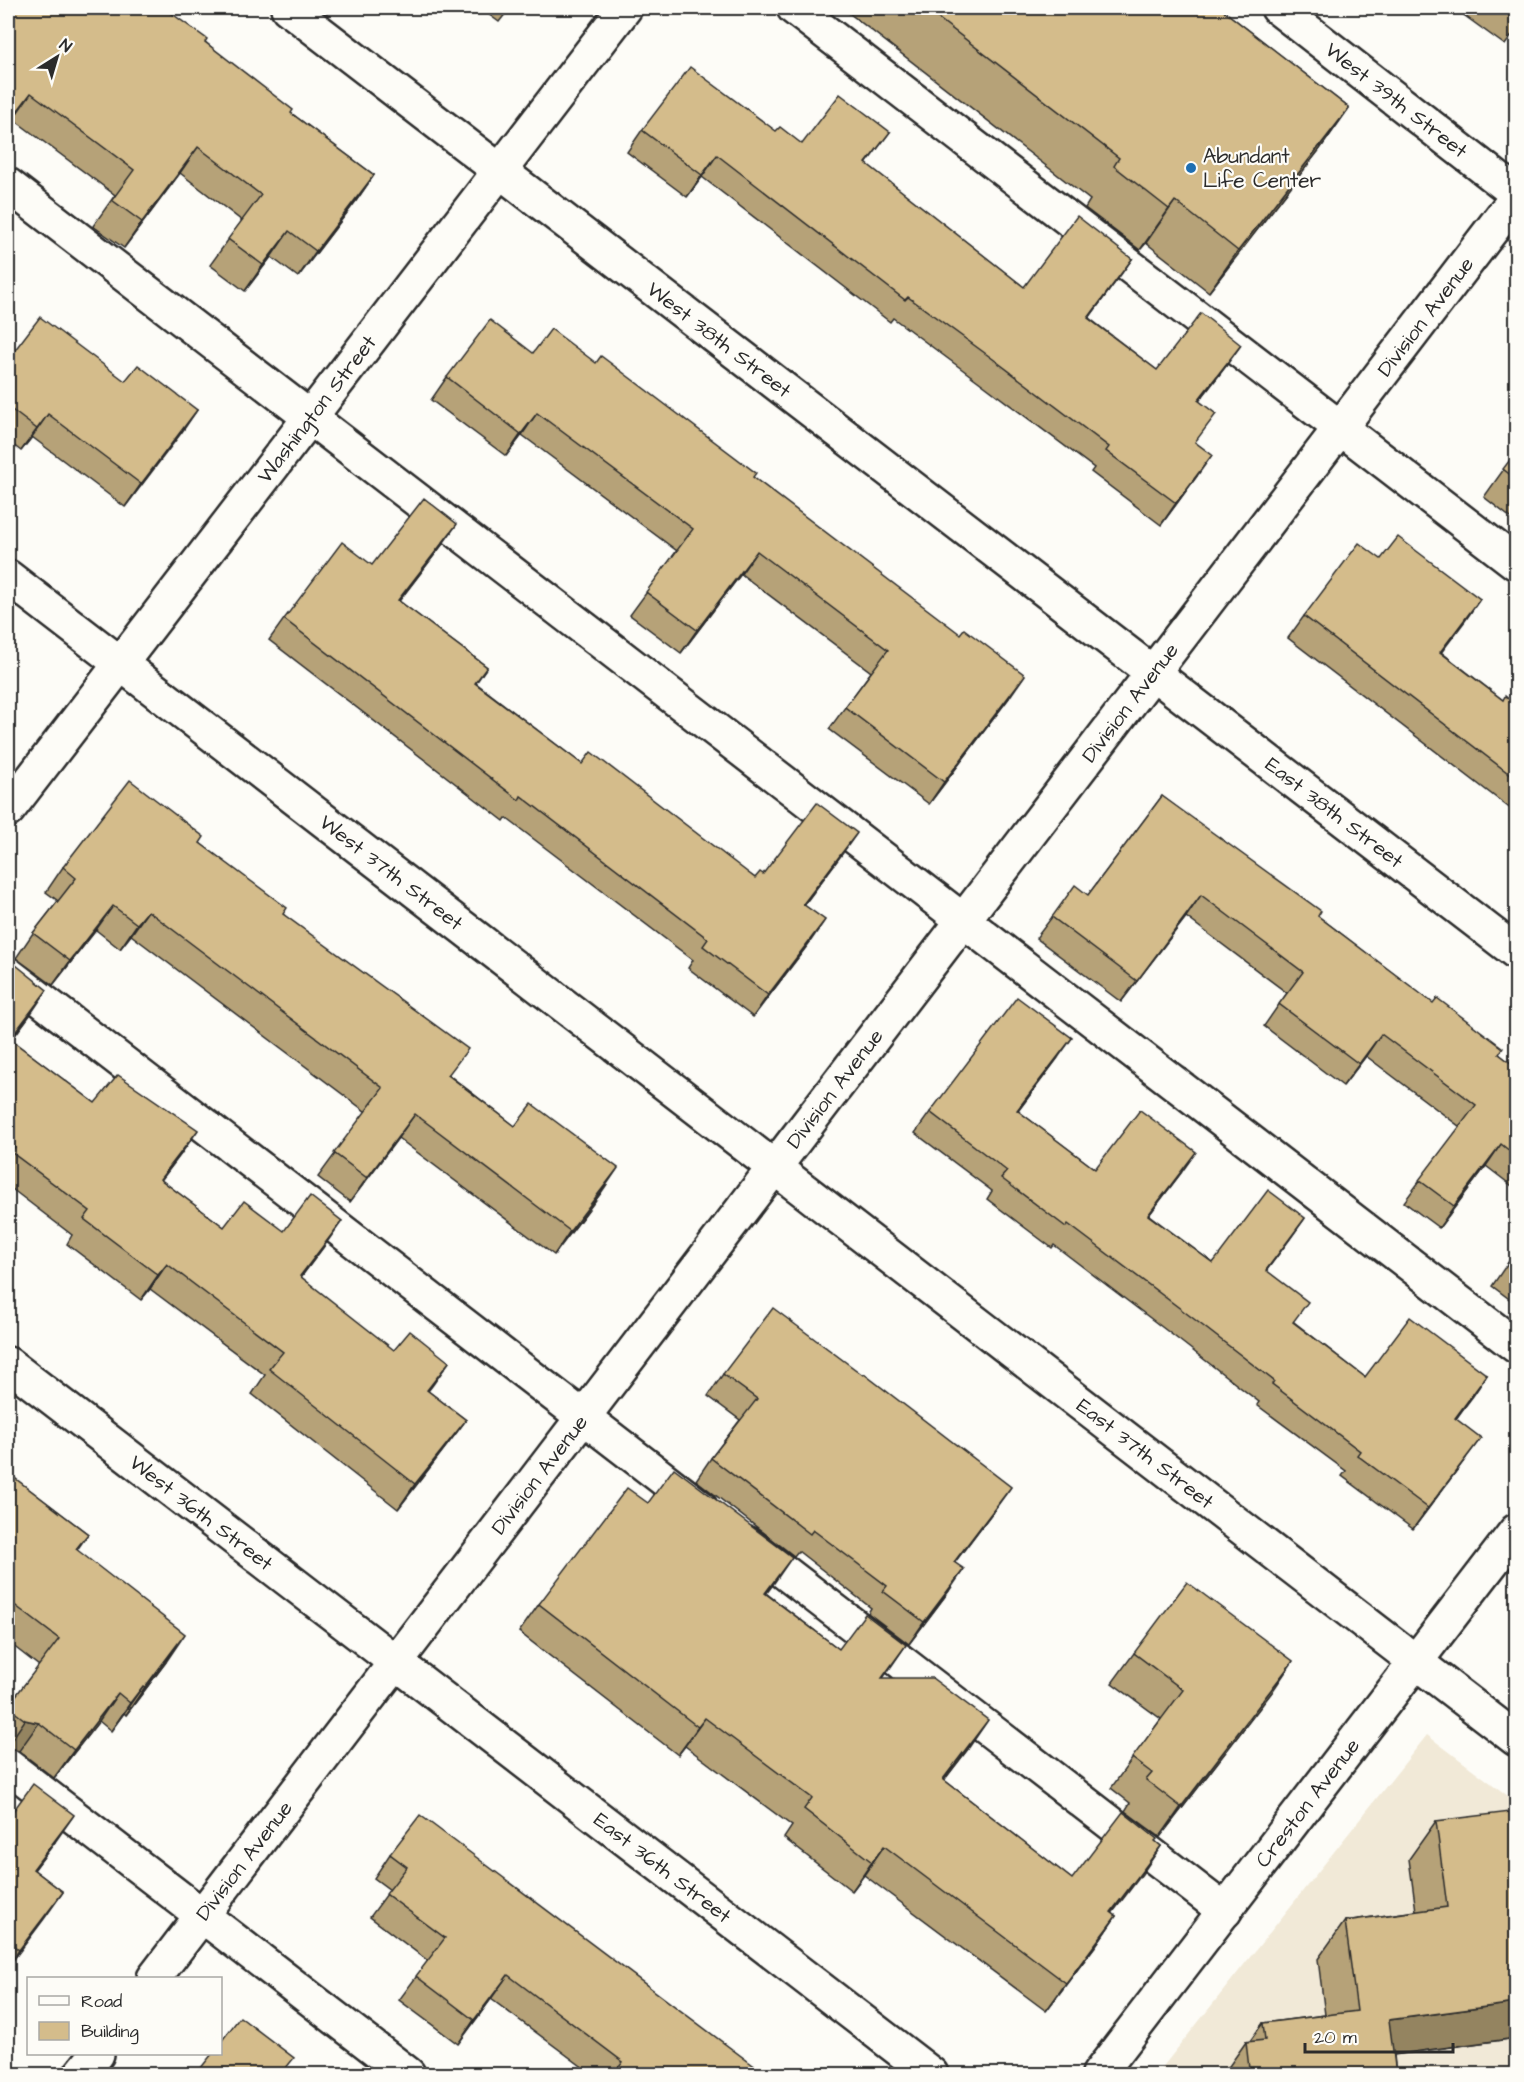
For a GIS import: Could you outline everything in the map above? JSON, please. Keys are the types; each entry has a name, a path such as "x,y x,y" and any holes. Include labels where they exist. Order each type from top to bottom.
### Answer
{"street":[{"name":"West 38th Street","path":"288,8 1153,672"},
{"name":"Washington Street","path":"8,810 625,8"},
{"path":"794,8 1516,562"},
{"name":"West 39th Street","path":"1278,8 1516,192"},
{"path":"8,185 1516,1346"},
{"name":"Division Avenue","path":"155,1977 1516,198"},
{"name":"West 37th Street","path":"8,577 774,1168"},
{"name":"East 38th Street","path":"1153,672 1516,952"},
{"path":"8,974 1225,1911"},
{"name":"East 37th Street","path":"774,1168 1516,1739"},
{"name":"West 36th Street","path":"8,1364 396,1663"},
{"name":"Creston Avenue","path":"1099,2074 1516,1531"},
{"name":"East 36th Street","path":"396,1663 931,2074"},
{"path":"8,1767 408,2074"},
{"path":"81,2074 96,2055"}],"shaded area":[{"path":"1427,1735 1516,1802 1516,2074 1157,2074"}],"building":[{"path":"8,8 164,8 207,39 205,42 293,110 291,113 374,175 316,251 289,231 263,265 228,239 261,195 198,147 142,222 112,200 134,170 31,93 12,118 8,115"},
{"path":"925,8 1220,8 1349,108 1238,251 1175,201 1169,209 1114,166 1119,158"},
{"path":"1500,8 1516,8 1516,20"},
{"path":"690,67 776,131 780,127 802,144 840,94 890,132 866,163 1024,287 1077,216 1132,259 1088,318 1157,370 1201,313 1241,345 1198,400 1216,414 1195,442 1212,455 1176,503 1106,451 1109,447 993,359 908,297 905,300 717,155 702,175 642,130"},
{"path":"40,317 125,381 138,365 197,410 141,484 48,414 37,429 8,407 8,359"},
{"path":"490,320 533,353 551,329 596,363 601,356 756,473 753,477 960,634 964,629 1025,675 944,782 845,707 888,650 757,551 697,630 646,592 693,529 537,413 521,434 447,377"},
{"path":"1516,452 1516,479 1503,469"},
{"path":"424,498 457,524 398,600 487,667 475,683 582,764 591,752 755,878 760,872 763,874 817,803 857,833 803,904 825,920 768,995 703,946 708,939 521,796 519,800 284,619 342,542 372,565"},
{"path":"1398,537 1480,599 1440,652 1503,700 1505,696 1516,705 1516,779 1304,616 1359,543 1381,559"},
{"path":"130,780 204,837 200,843 287,908 283,914 468,1049 448,1075 515,1126 532,1104 618,1168 570,1231 415,1114 367,1178 334,1153 383,1088 148,911 137,924 113,906 70,961 33,933 76,878 63,867"},
{"path":"1162,796 1321,911 1318,916 1433,1003 1437,998 1503,1048 1499,1054 1516,1067 1516,1156 1501,1144 1454,1206 1419,1180 1476,1105 1381,1034 1359,1064 1279,1004 1303,972 1201,895 1137,981 1052,917 1075,885 1088,895"},
{"path":"11,961 47,990 10,1039 95,1103 118,1075 198,1130 160,1179 224,1227 244,1201 284,1231 310,1196 342,1221 300,1276 394,1350 410,1331 449,1362 427,1390 466,1420 415,1484 269,1369 283,1352 167,1264 158,1275 84,1219 90,1211 11,1152 15,1147 8,1142 8,966"},
{"path":"1017,997 1072,1038 1017,1110 1095,1169 1140,1110 1196,1152 1148,1215 1213,1263 1268,1190 1305,1218 1266,1270 1308,1302 1293,1322 1365,1377 1410,1317 1487,1375 1455,1418 1481,1438 1428,1508 1357,1455 1360,1451 1272,1384 1274,1381 1194,1319 1068,1224 1066,1227 1001,1178 1007,1171 930,1112"},
{"path":"1516,1251 1516,1271 1507,1264"},
{"path":"773,1308 864,1374 1011,1487 954,1562 964,1569 924,1622 883,1591 887,1586 813,1530 810,1534 711,1458 757,1399 723,1374"},
{"path":"674,1468 792,1557 765,1593 839,1649 865,1614 906,1645 882,1678 932,1678 988,1720 943,1779 1072,1879 1123,1812 1157,1839 1155,1841 1161,1846 1111,1912 1116,1916 1066,1983 884,1846 872,1862 804,1809 812,1798 705,1718 698,1727 539,1604 627,1488 648,1503"},
{"path":"8,1473 88,1534 76,1549 185,1634 130,1703 118,1693 74,1750 39,1723 25,1720 8,1707 59,1639 8,1600"},
{"path":"1187,1582 1293,1661 1181,1807 1146,1780 1152,1773 1132,1758 1183,1690 1134,1653"},
{"path":"33,1784 74,1815 33,1869 63,1892 19,1950 8,1941 8,1818"},
{"path":"1510,1812 1516,1858 1516,2003 1389,2020 1396,2074 1221,2074 1221,2072 1249,2068 1246,2042 1265,2040 1263,2023 1357,2011 1345,1921 1447,1907 1436,1821"},
{"path":"420,1815 765,2074 629,2074 619,2067 623,2062 508,1975 474,2020 416,1976 445,1938 386,1894 407,1867 390,1854"},
{"path":"240,2017 294,2058 281,2074 196,2074 211,2055 222,2055 222,2040"}],"place":[{"name":"Abundant Life Center","path":"1191,168"}]}
